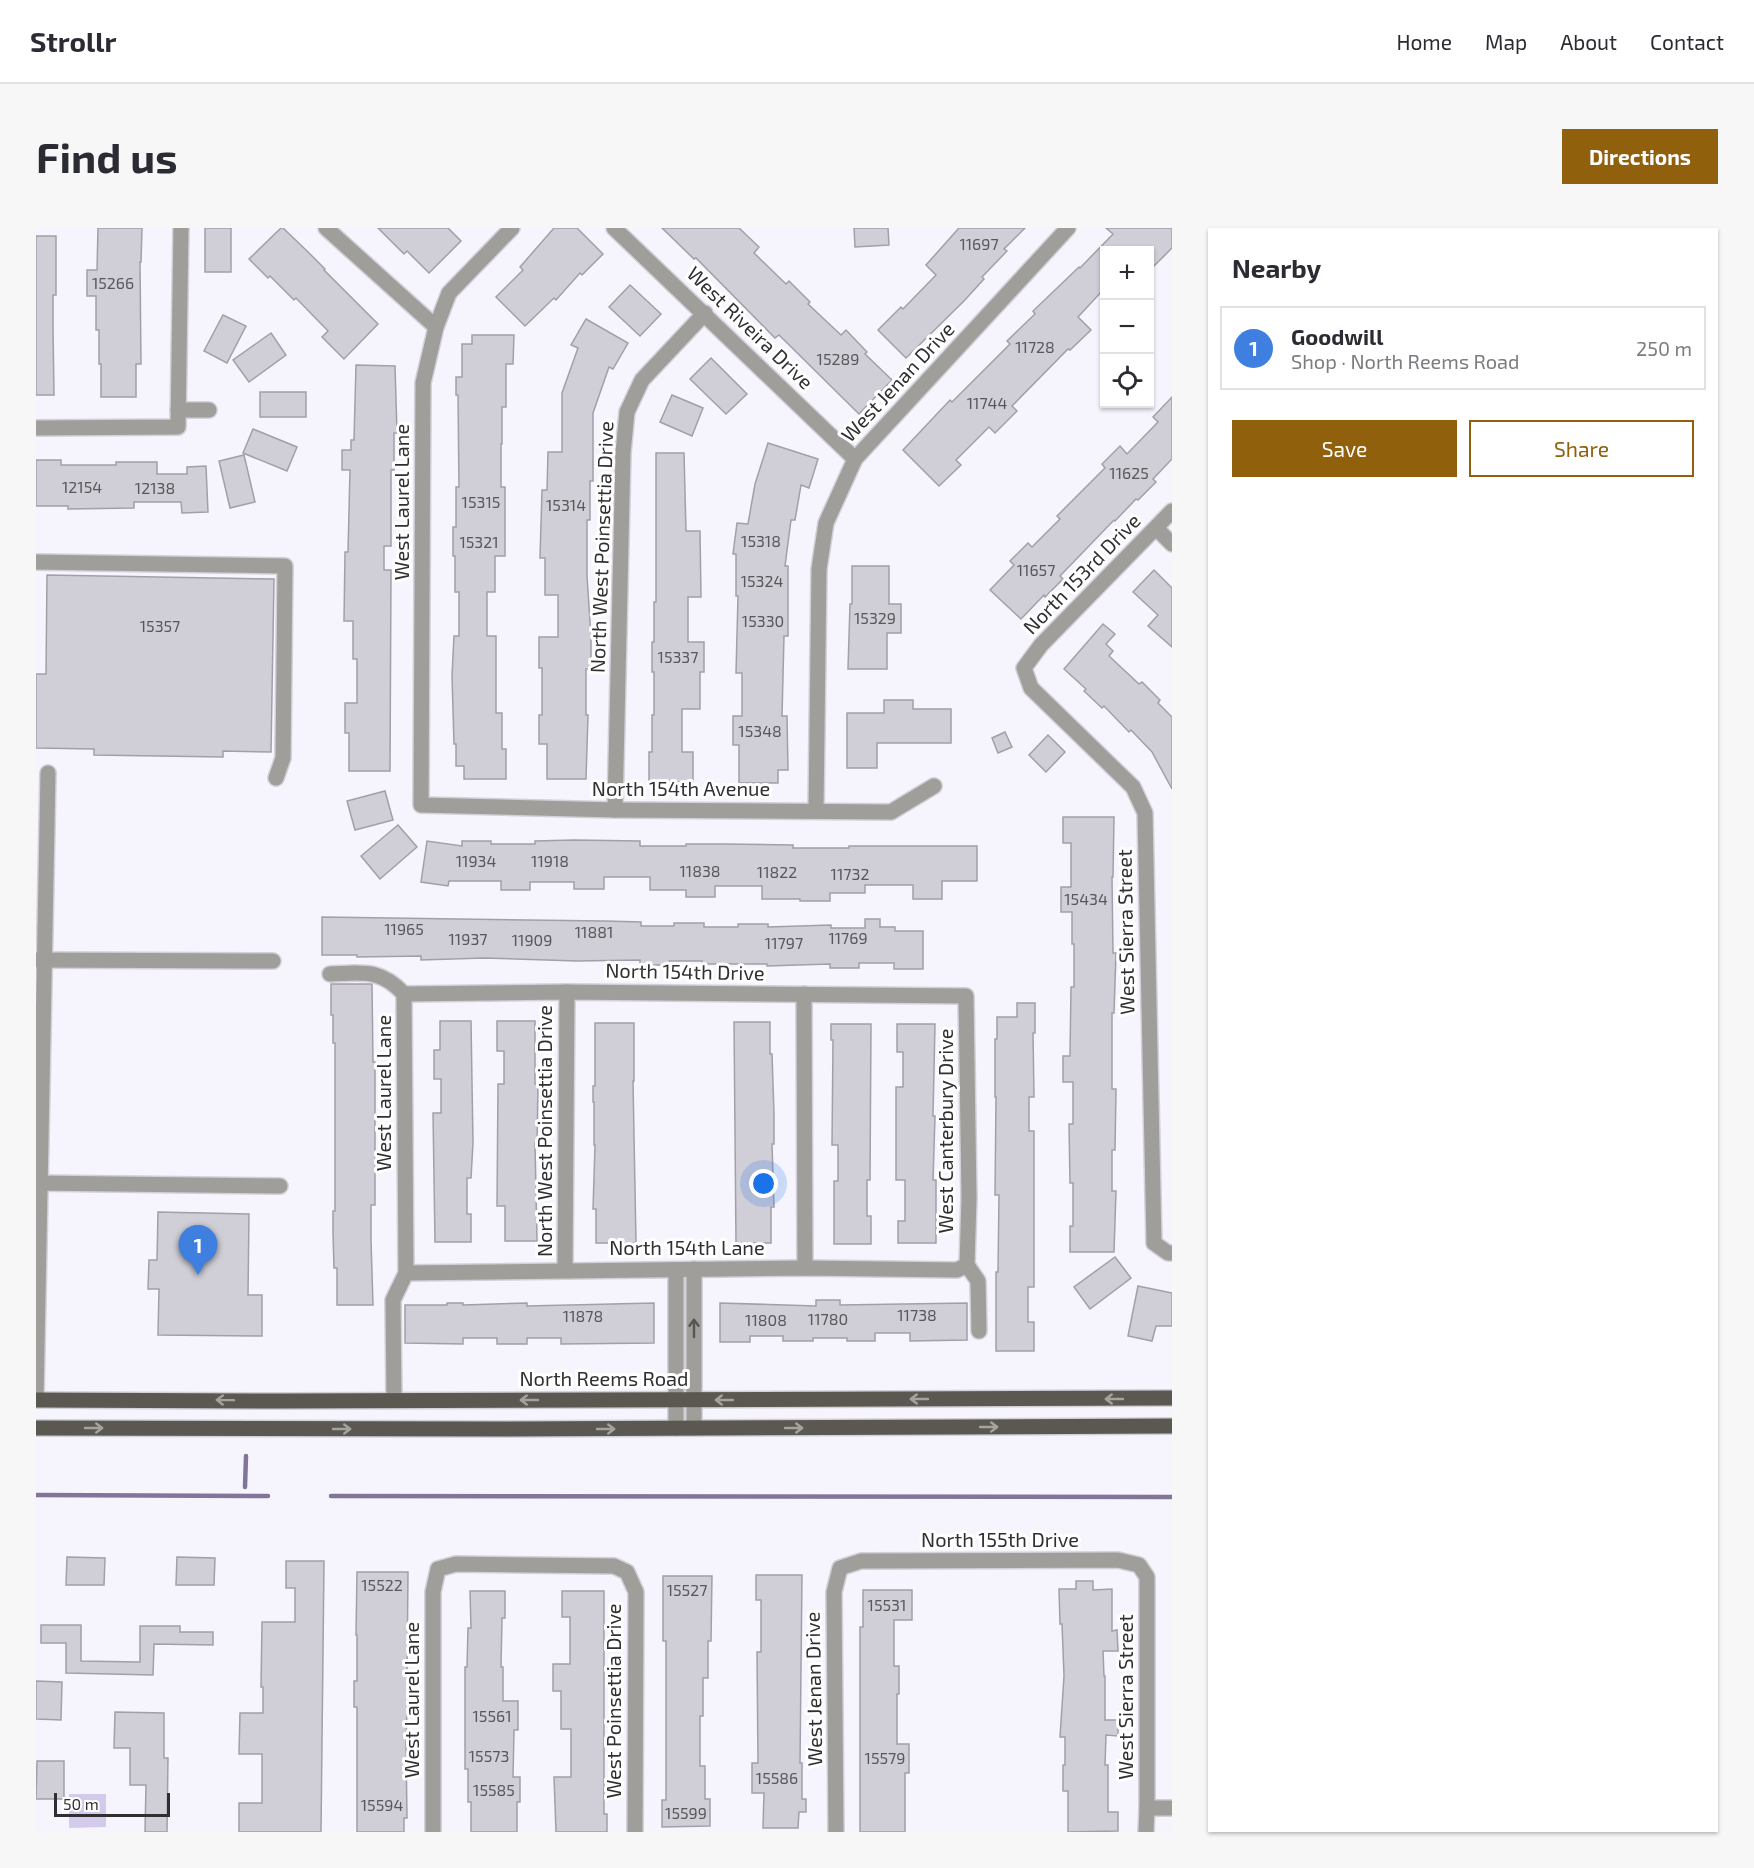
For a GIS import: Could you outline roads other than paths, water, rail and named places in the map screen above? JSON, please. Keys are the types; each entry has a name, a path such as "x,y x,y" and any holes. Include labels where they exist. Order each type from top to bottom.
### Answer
{"main road":[{"name":"North Reems Road","path":"36,1400 1172,1398"},
{"path":"284,1401 284,1428"},
{"path":"36,1428 1172,1426"}],"street":[{"path":"36,428 178,427 181,228"},
{"path":"326,228 436,327"},
{"name":"West Laurel Lane","path":"421,805 423,383 436,327 449,293 512,228"},
{"name":"West Riveira Drive","path":"614,228 855,459"},
{"name":"West Jenan Drive","path":"816,811 819,569 826,523 855,459 1068,228"},
{"name":"North West Poinsettia Drive","path":"615,810 623,453 627,412 642,381 705,314"},
{"path":"178,410 209,410"},
{"name":"North 153rd Drive","path":"1024,668 1041,645 1172,511"},
{"path":"1156,528 1172,544"},
{"path":"36,562 285,566 283,758 276,778"},
{"name":"West Sierra Street","path":"1024,668 1031,688 1133,787 1145,813 1154,1243 1168,1253 1172,1253"},
{"path":"36,1400 40,960 48,773"},
{"name":"North 154th Avenue","path":"421,805 615,810 891,812 934,786"},
{"path":"40,960 273,961"},
{"name":"West Laurel Lane","path":"330,974 373,973 393,981 404,994 406,1273"},
{"name":"North West Poinsettia Drive","path":"565,1270 567,992"},
{"name":"North 154th Drive","path":"404,994 567,992 966,996"},
{"path":"804,994 805,1269"},
{"name":"West Canterbury Drive","path":"966,996 969,1198 967,1265"},
{"path":"38,1183 280,1186"},
{"path":"967,1265 978,1281 979,1331"},
{"name":"North 154th Lane","path":"406,1273 694,1269 957,1270 967,1265"},
{"path":"694,1269 694,1428"},
{"path":"676,1270 676,1428"},
{"path":"394,1400 393,1300 406,1273"},
{"name":"North 155th Drive","path":"861,1561 1118,1560 1139,1565"},
{"name":"West Jenan Drive","path":"836,1832 834,1592 840,1568 861,1561"},
{"name":"West Laurel Lane","path":"433,1832 433,1592 438,1569 456,1564 614,1566 627,1572"},
{"name":"West Sierra Street","path":"1139,1565 1147,1577 1146,1832"},
{"name":"West Poinsettia Drive","path":"627,1572 636,1593 635,1832"},
{"path":"1147,1809 1172,1808"}],"waterway":[{"path":"245,1487 246,1456"},
{"path":"36,1495 268,1496"},
{"path":"331,1496 1172,1497"}],"place":[{"name":"Goodwill","path":"198,1275"}]}
